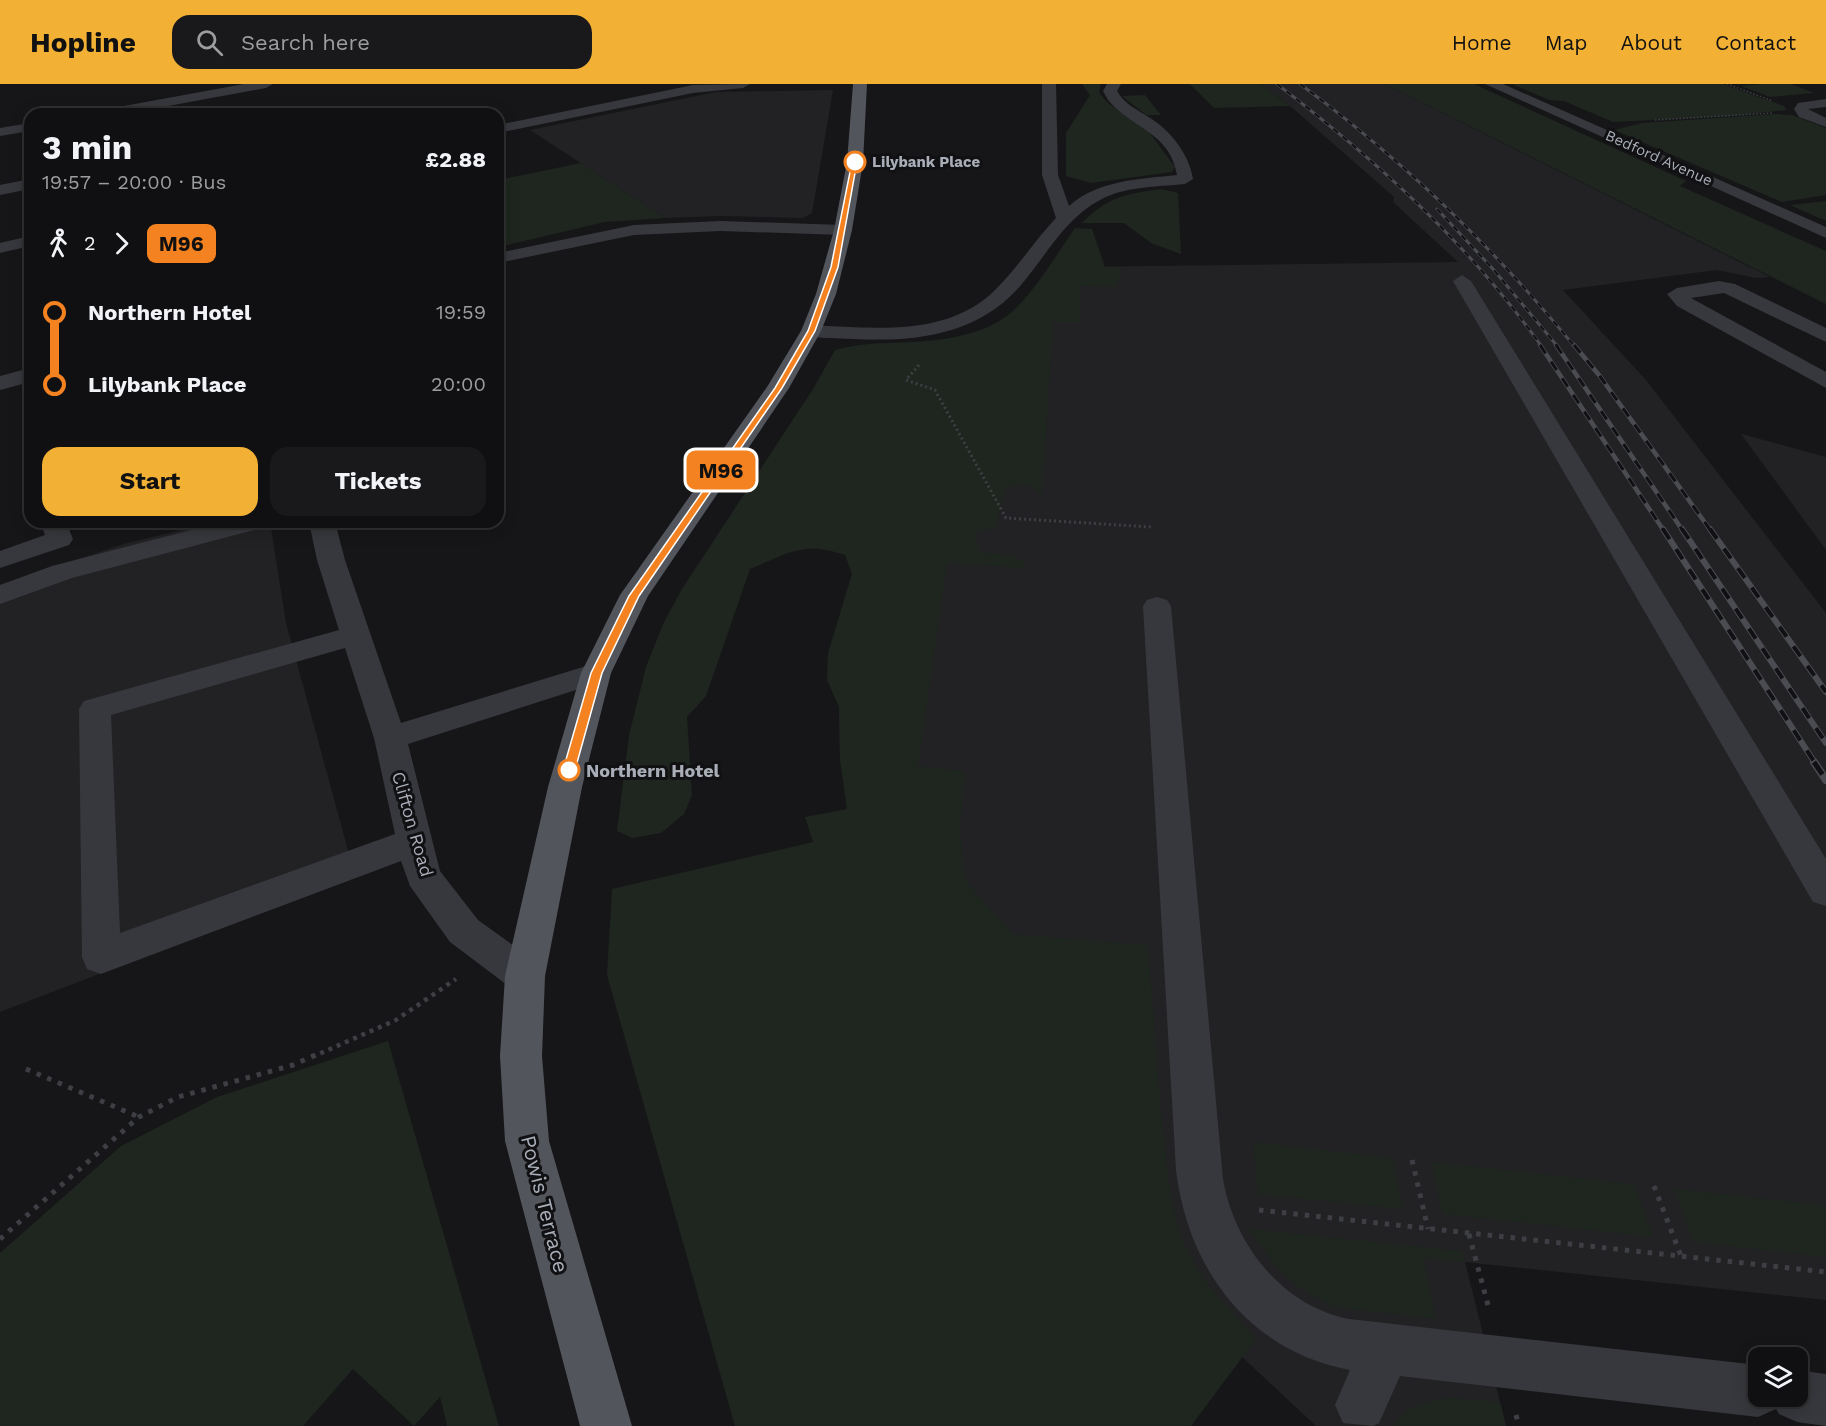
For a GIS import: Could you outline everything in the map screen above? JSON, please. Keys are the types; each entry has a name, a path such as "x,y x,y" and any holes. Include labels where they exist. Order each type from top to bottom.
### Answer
{"main road":[{"name":"Powis Terrace","path":"606,1426 548,1224 527,1141 521,1084 520,1026 509,965 564,787 596,673 634,596 778,388 811,331 834,267 843,230 855,162 860,84"}],"street":[{"path":"130,107 266,84"},
{"path":"504,128 693,89 743,84"},
{"path":"1049,84 1050,176 1065,220"},
{"path":"811,331 884,334 949,326 988,307 1013,283 1075,207 1096,195 1185,179 1183,162 1158,131 1112,96 1110,91 1114,84"},
{"name":"Bedford Avenue","path":"1492,84 1826,232"},
{"path":"1826,103 1803,106 1801,109 1804,114 1826,123"},
{"path":"0,132 24,128"},
{"path":"1050,176 1074,191 1096,195"},
{"path":"0,190 24,185"},
{"path":"504,257 592,237 645,229 720,226 843,230"},
{"path":"0,248 24,242"},
{"path":"1462,281 1826,891"},
{"path":"1826,336 1728,288 1719,287 1677,294 1684,302 1826,381"},
{"path":"0,383 24,377"},
{"path":"0,560 60,539 55,528"},
{"path":"0,595 62,572 230,528"},
{"name":"Clifton Road","path":"323,528 331,560 358,635 390,738 423,876 464,931 509,965"},
{"path":"1157,606 1195,1135 1205,1204 1217,1238 1234,1266 1269,1307 1312,1335 1344,1345 1748,1390"},
{"path":"358,635 288,652 95,709 100,957 415,841"},
{"path":"390,738 596,673"},
{"path":"1361,1405 1386,1349"},
{"path":"1808,1398 1826,1400"}],"path":[{"path":"1726,84 1778,102"},
{"path":"1596,130 1642,121 1774,113 1804,114"},
{"path":"931,330 932,350 906,380 935,390 1006,518 1151,527"},
{"path":"0,1239 139,1117 178,1097 293,1065 396,1020 509,965"},
{"path":"26,1069 139,1117"},
{"path":"1412,1160 1428,1229"},
{"path":"1654,1186 1681,1256"},
{"path":"1205,1204 1826,1272"}],"shaded area":[{"path":"1082,84 1101,84 1099,93 1108,103 1149,132 1175,167 1172,172 1091,183 1066,176 1066,133 1090,95"},
{"path":"1190,84 1261,84 1290,106 1214,108"},
{"path":"1261,84 1385,84 1770,277 1756,278 1717,270 1563,290 1646,380 1826,613 1826,1300 1465,1262 1506,1426 1316,1426 1242,1357 1074,1120 903,744 840,760 838,660 1072,267 1458,262 1393,202 1394,197 1290,106"},
{"path":"1385,84 1474,84 1686,181 1680,186 1826,251 1826,304"},
{"path":"1512,84 1723,84 1784,106 1787,110 1731,116 1613,122 1564,101 1549,100"},
{"path":"1791,84 1814,93 1770,97 1741,86"},
{"path":"833,90 812,213 803,218 722,216 665,218 530,130 716,92"},
{"path":"1145,95 1161,115 1146,115 1122,96"},
{"path":"1776,114 1792,115 1826,128 1826,195 1782,202 1614,130 1642,123"},
{"path":"581,163 665,218 605,222 504,246 504,179"},
{"path":"1161,189 1178,193 1181,254 1151,243 1124,223 1082,223 1100,207 1118,198"},
{"path":"1826,201 1826,221 1790,205"},
{"path":"1075,228 1092,229 1105,267 1122,267 1116,287 1080,286 1080,322 1053,322 1042,494 1024,485 1005,490 996,527 973,534 981,552 1015,556 1025,563 1025,568 947,563 918,766 965,771 960,828 965,880 1013,934 1148,945 1161,1116 1170,1190 1181,1239 1205,1281 1256,1339 1191,1426 735,1426 607,975 612,889 813,842 805,817 847,809 840,760 839,707 827,680 828,653 852,574 845,555 807,549 786,554 750,569 706,696 687,717 692,795 684,814 661,833 632,838 617,831 629,735 646,667 664,622 682,589 813,389 835,350 869,344 947,338 969,334 1000,321 1026,297"},
{"path":"1741,434 1826,457 1826,550"},
{"path":"189,528 271,528 286,623 355,876 0,1012 0,585 124,544"},
{"path":"388,1041 499,1426 447,1426 440,1397 414,1426 353,1369 303,1426 0,1426 0,1253 121,1146 217,1097"},
{"path":"1253,1142 1393,1158 1403,1209 1258,1194"},
{"path":"1431,1162 1634,1184 1653,1237 1443,1214"},
{"path":"1674,1189 1826,1205 1826,1257 1694,1242"},
{"path":"1248,1229 1462,1251 1465,1262 1423,1258 1436,1319 1333,1307 1300,1288 1277,1268"},
{"path":"1452,1398 1500,1402 1506,1426 1394,1426 1412,1408 1434,1400"}],"railway":[{"path":"1277,84 1350,143 1419,205 1484,273 1542,347"},
{"path":"1300,84 1375,143 1446,207 1480,240 1575,347"},
{"path":"1437,209 1493,269 1558,347"},
{"path":"1540,345 1664,531"},
{"path":"1556,345 1683,531"},
{"path":"1574,345 1599,375 1711,531"},
{"path":"1663,529 1815,763"},
{"path":"1682,529 1826,743"},
{"path":"1710,529 1826,692"},
{"path":"1814,762 1826,780"}],"bus line":[{"name":"M96","path":"569,770 596,673 634,596 778,388 811,331 834,267 855,162"}],"place":[{"name":"Lilybank Place","path":"855,162"},
{"name":"Northern Hotel","path":"569,770"}]}
